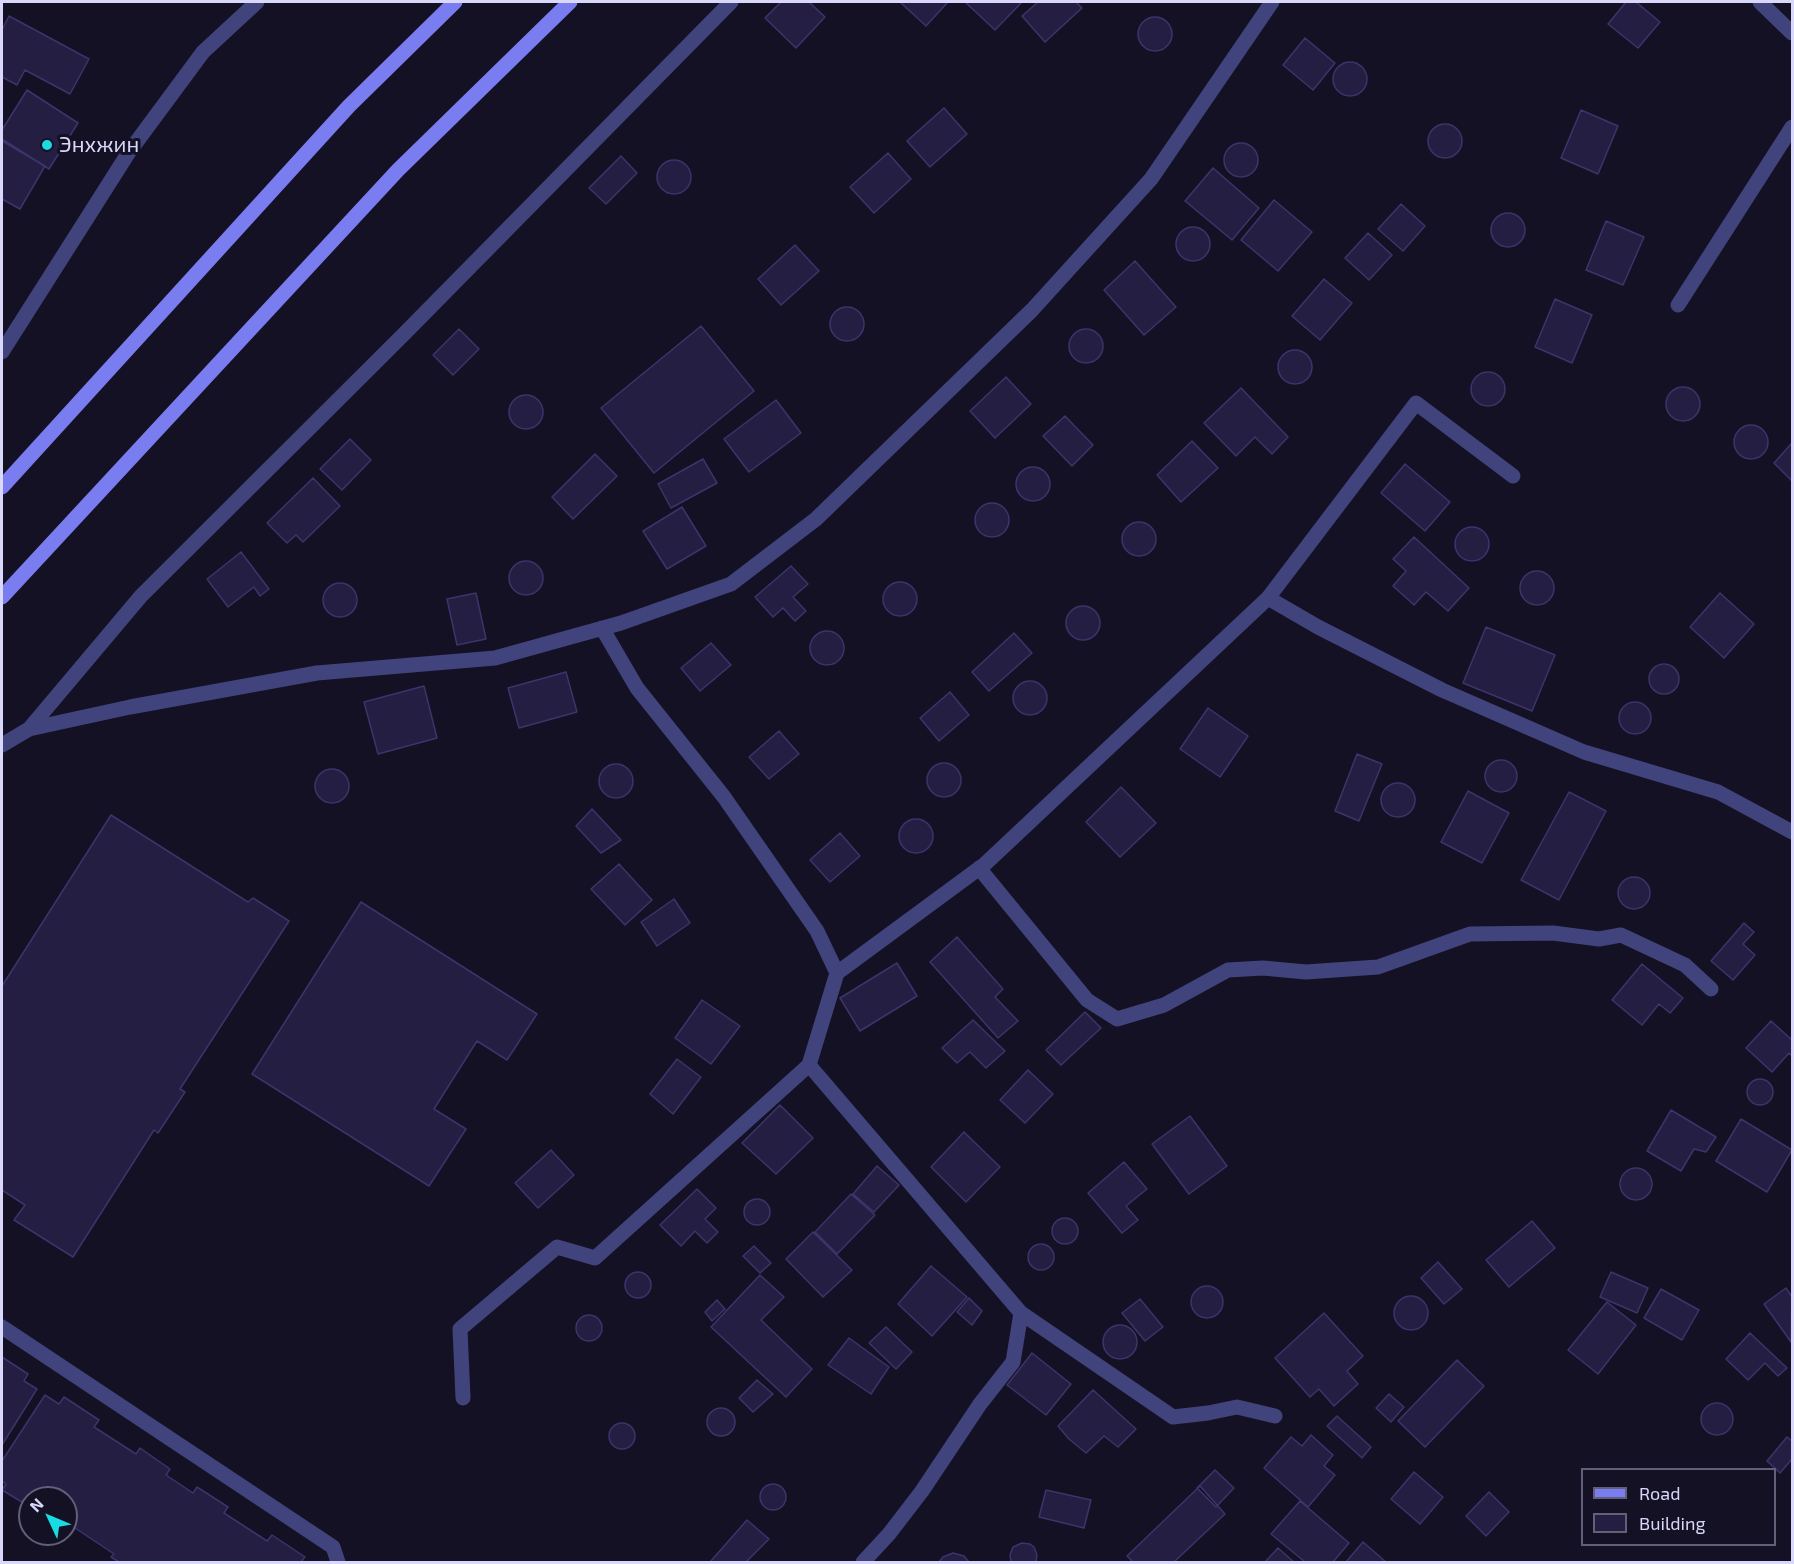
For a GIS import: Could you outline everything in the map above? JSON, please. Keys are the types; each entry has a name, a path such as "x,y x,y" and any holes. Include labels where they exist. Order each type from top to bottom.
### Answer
{"main road":[{"path":"2,487 349,106 455,2"},
{"path":"2,597 398,170 570,2"}],"street":[{"path":"2,352 129,152 203,52 257,2"},
{"path":"29,729 141,596 397,342 731,2"},
{"path":"2,745 29,729 142,705 316,673 495,658 602,628 731,584 816,519 1032,310 1151,179 1272,2"},
{"path":"1760,2 1792,33"},
{"path":"1678,305 1792,127"},
{"path":"463,1398 460,1329 557,1246 595,1258 809,1065 837,973 979,868 1268,598 1416,403 1513,476"},
{"path":"1268,598 1318,627 1442,690 1584,752 1718,792 1792,832"},
{"path":"602,628 637,688 724,797 817,931 837,973"},
{"path":"979,868 1087,1000 1117,1019 1164,1005 1228,970 1263,968 1306,972 1378,967 1470,934 1553,933 1599,939 1621,935 1685,965 1711,989"},
{"path":"809,1065 1021,1313 1173,1418 1237,1407 1275,1416"},
{"path":"863,1563 922,1491 980,1404 1013,1362 1021,1313"},
{"path":"2,1327 333,1547 338,1563"}],"building":[{"path":"781,2 809,2 825,17 796,48 765,18"},
{"path":"900,2 948,2 926,26"},
{"path":"965,2 1022,2 995,30"},
{"path":"1038,2 1076,2 1082,8 1045,42 1022,16"},
{"path":"1626,2 1636,2 1660,22 1638,48 1608,24"},
{"path":"9,16 89,59 70,94 25,70 17,85 2,77 2,30"},
{"path":"1155,17 1167,22 1172,34 1167,46 1155,51 1143,46 1138,34 1143,22"},
{"path":"1305,38 1335,63 1313,90 1283,65"},
{"path":"1350,62 1362,67 1367,79 1362,91 1350,96 1338,91 1333,79 1338,67"},
{"path":"27,90 78,123 49,169 2,139 2,130"},
{"path":"944,108 967,134 930,167 907,141"},
{"path":"1581,110 1618,126 1598,174 1561,158"},
{"path":"1445,124 1457,129 1462,141 1457,153 1445,158 1433,153 1428,141 1433,129"},
{"path":"2,141 45,166 20,209 2,199"},
{"path":"1241,143 1253,148 1258,160 1253,172 1241,177 1229,172 1224,160 1229,148"},
{"path":"888,153 911,179 874,213 850,187"},
{"path":"621,156 637,173 606,204 589,188"},
{"path":"674,160 686,165 691,177 686,189 674,194 662,189 657,177 662,165"},
{"path":"1213,168 1259,208 1232,240 1185,201"},
{"path":"1274,200 1312,232 1278,271 1241,240"},
{"path":"1401,204 1425,226 1403,251 1378,229"},
{"path":"1508,213 1520,218 1525,230 1520,242 1508,247 1496,242 1491,230 1496,218"},
{"path":"1606,221 1644,237 1623,285 1586,270"},
{"path":"1193,227 1205,232 1210,244 1205,256 1193,261 1181,256 1176,244 1181,232"},
{"path":"1368,233 1392,255 1369,280 1345,258"},
{"path":"795,245 819,271 781,305 758,279"},
{"path":"1135,261 1176,307 1144,335 1104,290"},
{"path":"1324,279 1352,303 1320,340 1292,316"},
{"path":"1555,299 1592,315 1572,363 1535,347"},
{"path":"847,307 859,312 864,324 859,336 847,341 835,336 830,324 835,312"},
{"path":"701,326 754,391 654,473 601,408"},
{"path":"459,329 479,349 453,375 433,355"},
{"path":"1086,329 1098,334 1103,346 1098,358 1086,363 1074,358 1069,346 1074,334"},
{"path":"1295,350 1307,355 1312,367 1307,379 1295,384 1283,379 1278,367 1283,355"},
{"path":"1488,372 1500,377 1505,389 1500,401 1488,406 1476,401 1471,389 1476,377"},
{"path":"1006,377 1031,404 995,438 970,411"},
{"path":"1683,387 1695,392 1700,404 1695,416 1683,421 1671,416 1666,404 1671,392"},
{"path":"1241,388 1288,437 1272,454 1255,437 1236,456 1204,423"},
{"path":"526,395 538,400 543,412 538,424 526,429 514,424 509,412 514,400"},
{"path":"776,400 801,433 749,472 724,439"},
{"path":"1065,416 1093,445 1072,466 1043,436"},
{"path":"1751,425 1763,430 1768,442 1763,454 1751,459 1739,454 1734,442 1739,430"},
{"path":"350,439 371,460 342,490 320,469"},
{"path":"1192,441 1218,468 1181,502 1157,475"},
{"path":"1792,443 1792,481 1774,463"},
{"path":"595,454 617,476 573,519 552,497"},
{"path":"703,459 717,483 671,508 658,484"},
{"path":"1405,464 1450,502 1425,531 1381,493"},
{"path":"1033,467 1045,472 1050,484 1045,496 1033,501 1021,496 1016,484 1021,472"},
{"path":"313,478 340,506 303,542 296,535 287,543 267,523"},
{"path":"992,503 1004,508 1009,520 1004,532 992,537 980,532 975,520 980,508"},
{"path":"682,507 706,546 667,569 643,531"},
{"path":"1139,522 1151,527 1156,539 1151,551 1139,556 1127,551 1122,539 1127,527"},
{"path":"1472,527 1484,532 1489,544 1484,556 1472,561 1460,556 1455,544 1460,532"},
{"path":"1414,537 1469,588 1448,611 1426,592 1414,605 1393,586 1406,571 1393,559"},
{"path":"241,552 269,589 260,596 254,587 228,607 207,579"},
{"path":"526,561 538,566 543,578 538,590 526,595 514,590 509,578 514,566"},
{"path":"791,566 808,584 793,597 806,611 795,621 783,608 773,617 755,597"},
{"path":"1537,571 1549,576 1554,588 1549,600 1537,605 1525,600 1520,588 1525,576"},
{"path":"900,582 912,587 917,599 912,611 900,616 888,611 883,599 888,587"},
{"path":"340,583 352,588 357,600 352,612 340,617 328,612 323,600 328,588"},
{"path":"476,593 486,639 457,645 447,599"},
{"path":"1720,593 1754,624 1724,658 1690,627"},
{"path":"1083,606 1095,611 1100,623 1095,635 1083,640 1071,635 1066,623 1071,611"},
{"path":"1486,627 1555,655 1532,711 1463,683"},
{"path":"827,631 839,636 844,648 839,660 827,665 815,660 810,648 815,636"},
{"path":"1014,633 1032,653 989,691 972,672"},
{"path":"711,643 731,665 700,691 681,668"},
{"path":"1664,664 1675,668 1679,679 1675,690 1664,694 1653,690 1649,679 1653,668"},
{"path":"566,672 577,712 519,728 508,688"},
{"path":"1030,681 1042,686 1047,698 1042,710 1030,715 1018,710 1013,698 1018,686"},
{"path":"424,686 437,738 378,754 364,702"},
{"path":"950,692 969,715 939,741 920,718"},
{"path":"1635,702 1646,707 1651,718 1646,729 1635,734 1624,729 1619,718 1624,707"},
{"path":"1208,708 1248,736 1220,777 1180,749"},
{"path":"779,731 799,754 769,779 749,757"},
{"path":"1357,754 1382,764 1359,821 1335,811"},
{"path":"1501,760 1512,765 1517,776 1512,787 1501,792 1490,787 1485,776 1490,765"},
{"path":"944,763 956,768 961,780 956,792 944,797 932,792 927,780 932,768"},
{"path":"616,764 628,769 633,781 628,793 616,798 604,793 599,781 604,769"},
{"path":"332,769 344,774 349,786 344,798 332,803 320,798 315,786 320,774"},
{"path":"1398,783 1410,788 1415,800 1410,812 1398,817 1386,812 1381,800 1386,788"},
{"path":"1121,787 1156,823 1120,857 1086,822"},
{"path":"1468,791 1509,813 1482,863 1441,842"},
{"path":"1569,792 1606,811 1559,900 1521,880"},
{"path":"592,809 621,840 601,853 576,826"},
{"path":"111,815 248,902 253,898 289,921 180,1089 185,1092 158,1133 154,1130 73,1257 14,1220 25,1205 2,1190 2,986"},
{"path":"916,819 928,824 933,836 928,848 916,853 904,848 899,836 904,824"},
{"path":"840,833 860,856 830,882 810,860"},
{"path":"619,864 652,900 625,925 591,889"},
{"path":"1634,877 1645,882 1650,893 1645,904 1634,909 1623,904 1618,893 1623,882"},
{"path":"674,899 690,923 657,946 641,922"},
{"path":"361,902 537,1014 507,1060 477,1041 434,1109 466,1129 429,1186 252,1074"},
{"path":"1744,923 1754,932 1743,944 1755,955 1733,980 1711,961"},
{"path":"957,937 1003,989 995,997 1018,1021 998,1038 930,962"},
{"path":"897,963 917,996 860,1031 840,998"},
{"path":"1642,964 1683,998 1670,1013 1659,1004 1642,1025 1612,1000"},
{"path":"702,1000 740,1026 711,1064 675,1038"},
{"path":"1085,1012 1101,1028 1061,1065 1046,1050"},
{"path":"973,1020 1005,1051 986,1068 970,1052 957,1063 942,1048"},
{"path":"1771,1021 1792,1040 1792,1056 1789,1053 1772,1072 1746,1048"},
{"path":"677,1059 701,1077 673,1114 650,1094"},
{"path":"1028,1070 1053,1094 1025,1123 1000,1100"},
{"path":"1760,1079 1770,1082 1773,1092 1770,1102 1760,1105 1750,1102 1747,1092 1750,1082"},
{"path":"780,1105 813,1138 776,1174 742,1143"},
{"path":"1671,1110 1716,1137 1706,1152 1694,1149 1681,1171 1647,1151"},
{"path":"1190,1116 1227,1166 1189,1194 1152,1144"},
{"path":"1741,1119 1792,1150 1767,1192 1716,1161"},
{"path":"964,1132 1000,1167 966,1202 931,1167"},
{"path":"551,1150 574,1175 538,1208 515,1183"},
{"path":"1124,1162 1147,1189 1126,1206 1138,1220 1122,1233 1088,1193"},
{"path":"877,1166 899,1185 874,1212 853,1194"},
{"path":"1636,1168 1647,1173 1652,1184 1647,1195 1636,1200 1625,1195 1620,1184 1625,1173"},
{"path":"697,1189 716,1208 705,1219 718,1232 707,1243 695,1231 681,1246 660,1225"},
{"path":"851,1194 875,1215 837,1254 815,1232"},
{"path":"757,1199 767,1202 770,1212 767,1222 757,1225 747,1222 744,1212 747,1202"},
{"path":"1065,1218 1074,1222 1078,1231 1074,1240 1065,1244 1056,1240 1052,1231 1056,1222"},
{"path":"1532,1221 1555,1248 1509,1287 1486,1260"},
{"path":"813,1232 852,1270 823,1297 786,1259"},
{"path":"1041,1244 1051,1247 1054,1257 1051,1267 1041,1270 1031,1267 1028,1257 1031,1247"},
{"path":"754,1246 771,1263 760,1273 743,1256"},
{"path":"1438,1262 1462,1289 1444,1304 1421,1278"},
{"path":"931,1266 967,1297 932,1336 898,1304"},
{"path":"638,1272 648,1275 651,1285 648,1295 638,1298 628,1295 625,1285 628,1275"},
{"path":"1611,1272 1648,1288 1637,1313 1600,1297"},
{"path":"760,1275 784,1297 761,1320 812,1369 786,1397 711,1327"},
{"path":"1207,1286 1218,1291 1223,1302 1218,1313 1207,1318 1196,1313 1191,1302 1196,1291"},
{"path":"1786,1288 1792,1297 1791,1342 1764,1304"},
{"path":"1661,1289 1699,1310 1682,1340 1644,1318"},
{"path":"1411,1296 1423,1301 1428,1313 1423,1325 1411,1330 1399,1325 1394,1313 1399,1301"},
{"path":"969,1298 982,1311 972,1325 957,1312"},
{"path":"1140,1299 1163,1327 1145,1341 1122,1313"},
{"path":"717,1300 725,1309 712,1321 705,1312"},
{"path":"1607,1302 1636,1325 1598,1374 1568,1350"},
{"path":"1324,1313 1363,1356 1347,1371 1358,1384 1334,1406 1319,1389 1310,1397 1275,1358"},
{"path":"589,1315 599,1318 602,1328 599,1338 589,1341 579,1338 576,1328 579,1318"},
{"path":"1120,1325 1132,1330 1137,1342 1132,1354 1120,1359 1108,1354 1103,1342 1108,1330"},
{"path":"886,1327 912,1352 896,1369 869,1343"},
{"path":"1750,1333 1787,1368 1778,1376 1765,1363 1748,1380 1726,1359"},
{"path":"849,1338 889,1367 871,1394 828,1365"},
{"path":"1032,1353 1071,1384 1046,1415 1007,1385"},
{"path":"2,1357 28,1374 24,1381 37,1389 2,1445"},
{"path":"1457,1360 1484,1386 1425,1447 1398,1421"},
{"path":"757,1380 773,1394 753,1412 739,1398"},
{"path":"1093,1390 1136,1429 1118,1447 1104,1436 1086,1453 1058,1426"},
{"path":"1389,1394 1404,1407 1391,1422 1376,1408"},
{"path":"45,1395 59,1404 64,1397 99,1420 94,1427 136,1454 140,1448 170,1469 166,1475 193,1493 197,1487 228,1507 224,1513 267,1541 272,1535 305,1557 301,1562 119,1562 111,1557 114,1554 78,1530 78,1486 18,1486 18,1500 2,1490 6,1484 2,1481 2,1461"},
{"path":"1717,1403 1728,1408 1733,1419 1728,1430 1717,1435 1706,1430 1701,1419 1706,1408"},
{"path":"721,1408 731,1412 735,1422 731,1432 721,1436 711,1432 707,1422 711,1412"},
{"path":"1337,1416 1371,1447 1362,1458 1327,1426"},
{"path":"622,1423 632,1426 635,1436 632,1446 622,1449 612,1446 609,1436 612,1426"},
{"path":"1311,1435 1333,1455 1324,1466 1335,1475 1308,1507 1264,1468 1291,1437 1302,1446"},
{"path":"1787,1437 1792,1441 1792,1459 1780,1473 1767,1461"},
{"path":"1215,1470 1234,1488 1216,1507 1197,1488"},
{"path":"1414,1472 1443,1497 1420,1524 1391,1499"},
{"path":"773,1484 783,1487 786,1497 783,1507 773,1510 763,1507 760,1497 763,1487"},
{"path":"1200,1486 1225,1514 1174,1562 1133,1562 1127,1556"},
{"path":"1046,1490 1091,1500 1084,1528 1039,1517"},
{"path":"1489,1492 1509,1512 1486,1536 1466,1516"},
{"path":"1300,1501 1349,1543 1333,1562 1305,1562 1271,1534"},
{"path":"747,1520 769,1539 746,1562 710,1562"},
{"path":"1363,1542 1386,1562 1346,1562"},
{"path":"1022,1543 1034,1547 1037,1555 1036,1562 1011,1562 1010,1555 1013,1547"},
{"path":"1278,1548 1294,1562 1265,1562"},
{"path":"953,1553 964,1556 969,1562 939,1562 943,1557"}],"place":[{"name":"Энхжин","path":"47,145"}]}
